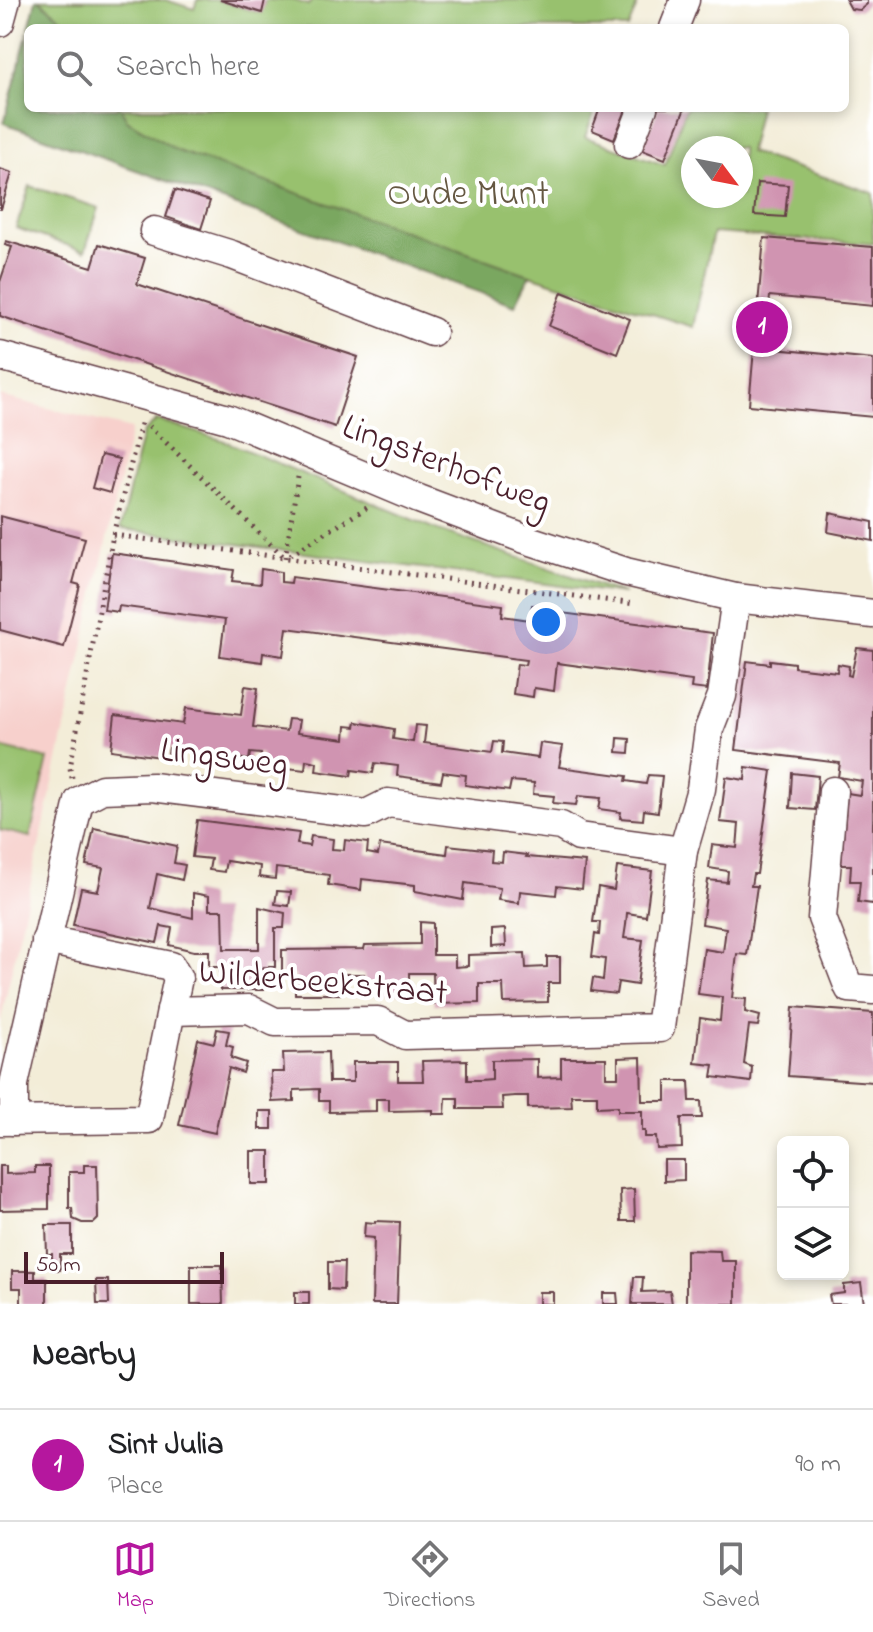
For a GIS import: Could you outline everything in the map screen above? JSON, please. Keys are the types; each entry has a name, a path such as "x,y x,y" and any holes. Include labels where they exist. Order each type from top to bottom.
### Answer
{"street":[{"path":"0,22 6,0"},
{"path":"676,24 685,0"},
{"path":"629,144 641,112"},
{"path":"154,231 232,255 432,332"},
{"name":"Lingsterhofweg","path":"0,356 146,408 228,419 396,490 522,538 626,572 736,598 873,614"},
{"path":"683,851 701,789 709,729 722,696 736,598"},
{"name":"Lingsweg","path":"79,801 102,789 152,787 366,814 388,803 561,826 579,837 683,851"},
{"path":"833,791 822,918 849,988 873,990"},
{"path":"7,1121 79,801"},
{"name":"Wilderbeekstraat","path":"171,1011 249,1009 275,1022 378,1021 405,1035 660,1028 683,851"},
{"name":"Wilderbeekstraat","path":"7,1121 149,1119 178,978 171,966 46,940"}],"path":[{"path":"79,801 70,768 113,535 146,408"},
{"path":"146,408 285,558"},
{"path":"285,558 302,451"},
{"path":"285,558 396,490"},
{"path":"113,535 640,605"}],"shaded area":[{"path":"0,396 131,429 0,1023"}],"green space":[{"path":"36,0 39,0 69,24 30,24"},
{"path":"37,0 166,0 194,9 197,0 217,0 261,13 265,0 293,0 309,5 312,0 639,0 630,24 30,24"},
{"path":"24,46 24,112 123,112 127,120 178,151 530,275 515,305 4,123"},
{"name":"Oude Munt","path":"24,110 594,112 585,137 665,165 685,112 758,112 753,136 681,136 681,208 753,208 753,153 873,193 873,244 713,233 693,327 530,275 4,122"},
{"path":"30,186 99,208 85,251 16,228"},
{"path":"157,420 222,440 436,529 624,594 120,529 143,433"},
{"path":"0,747 48,759 30,837 0,830"}],"building":[{"path":"220,0 265,0 262,13"},
{"path":"846,0 867,0 867,4 860,10 851,9"},
{"path":"599,112 625,112 614,139 592,130"},
{"path":"656,112 683,112 665,159 642,150"},
{"path":"0,169 12,173 1,209 0,209"},
{"path":"757,183 788,185 785,217 754,215"},
{"path":"175,190 210,201 201,229 166,217"},
{"path":"764,238 873,247 873,306 770,296 765,348 873,359 873,417 749,405"},
{"path":"6,241 92,267 99,244 145,258 137,284 358,357 335,427 0,316 0,282 12,247 5,245"},
{"path":"562,292 630,319 617,353 549,326"},
{"path":"101,455 119,459 110,493 92,488"},
{"path":"830,513 873,522 873,541 828,532"},
{"path":"0,516 85,538 73,583 80,585 64,647 0,630"},
{"path":"112,553 234,570 232,581 260,584 261,569 281,572 281,582 291,583 292,577 503,605 502,616 530,620 532,605 552,607 551,618 560,619 562,613 713,633 707,690 691,688 692,681 557,663 554,691 534,688 533,697 513,694 517,664 525,665 526,660 287,628 283,656 263,653 262,662 220,656 225,620 119,606 118,612 104,610"},
{"path":"857,648 873,650 873,904 858,902 860,881 850,881 851,865 841,865 847,793 860,795 862,781 838,777 840,763 736,750 747,661 770,664 770,660 794,663 794,667 837,672 838,664 849,666 848,675 851,676"},
{"path":"245,686 258,688 253,727 286,731 288,719 299,720 297,733 345,739 346,726 355,727 356,722 394,729 393,739 413,742 415,725 426,726 424,743 492,752 494,741 503,742 502,753 538,758 540,743 563,746 559,767 627,776 626,781 646,784 648,775 662,776 658,812 644,810 643,820 620,818 621,812 599,809 601,798 578,796 576,805 553,803 554,796 533,794 534,783 511,781 509,791 465,785 466,775 443,772 441,782 397,776 398,766 375,763 373,773 352,770 351,776 316,771 317,762 306,760 305,770 260,765 261,754 250,753 249,760 237,758 235,767 227,766 227,769 191,762 192,751 169,748 167,758 111,750 115,715 183,724 186,708 241,715"},
{"path":"618,738 630,739 629,753 617,752"},
{"path":"746,767 772,771 757,874 753,874 751,886 757,886 747,955 737,954 732,998 746,999 745,1012 760,1016 758,1026 749,1025 744,1064 752,1067 751,1082 712,1077 714,1065 695,1063 700,1018 720,1021 722,997 698,994 704,949 723,952 726,928 702,924 708,880 727,882 728,871 709,868 712,845 737,848 739,824 720,822 726,777 745,780"},
{"path":"792,773 818,776 815,810 790,808"},
{"path":"197,820 299,833 297,844 309,846 311,836 333,839 332,849 344,850 345,840 368,843 367,853 378,855 380,845 447,854 448,845 492,850 491,861 502,862 503,852 585,862 582,889 557,886 556,895 520,891 519,903 498,900 500,888 465,883 463,900 415,891 415,885 362,879 361,890 328,885 329,875 294,870 276,868 275,879 259,877 260,866 226,861 224,872 209,870 211,859 192,857"},
{"path":"94,828 177,846 174,863 185,865 182,880 157,874 150,908 193,918 193,893 209,896 209,910 223,910 224,949 259,949 259,907 285,913 284,928 275,928 275,967 263,967 263,990 220,990 220,967 209,967 209,951 169,945 172,928 161,926 157,943 73,925 81,888 98,891 103,868 86,865"},
{"path":"617,867 652,871 646,916 627,913 624,938 643,940 637,985 618,982 616,994 591,991 593,978 603,980 605,959 592,957 595,934 599,935 600,922 593,922 598,887 614,890"},
{"path":"277,891 291,892 289,906 275,904"},
{"path":"420,922 433,923 433,955 455,955 455,967 468,966 468,955 525,953 526,968 547,967 547,957 560,957 560,983 548,983 548,1002 504,1003 503,984 479,984 479,1003 434,1004 433,973 409,973 409,993 365,994 364,974 340,974 340,994 295,994 295,975 282,975 282,950 364,949 365,945 420,944"},
{"path":"505,929 506,946 491,947 491,930"},
{"path":"793,1007 873,1013 873,1082 788,1076"},
{"path":"217,1029 229,1031 226,1045 233,1047 231,1058 246,1063 243,1073 229,1068 215,1133 179,1125 198,1039 214,1043"},
{"path":"328,1052 329,1082 353,1082 353,1062 398,1062 398,1081 423,1081 422,1061 467,1060 467,1080 480,1080 492,1079 492,1060 537,1059 537,1078 561,1077 561,1058 606,1058 606,1077 618,1077 618,1058 641,1057 642,1101 666,1101 666,1081 689,1081 690,1101 701,1101 702,1118 681,1118 682,1148 657,1149 656,1137 645,1137 645,1131 642,1131 642,1111 618,1111 618,1106 597,1107 597,1095 571,1095 572,1107 528,1108 528,1096 502,1097 503,1109 458,1109 458,1098 446,1098 445,1114 433,1114 433,1110 389,1111 389,1099 376,1099 376,1111 329,1112 329,1101 319,1101 319,1089 294,1090 294,1101 272,1102 271,1072 284,1072 283,1053"},
{"path":"259,1111 272,1111 272,1129 259,1129"},
{"path":"251,1151 270,1151 270,1184 251,1184"},
{"path":"664,1160 684,1160 684,1180 664,1181"},
{"path":"84,1165 97,1165 98,1219 94,1223 73,1219 72,1208 69,1208 69,1172 84,1172"},
{"path":"0,1166 6,1166 6,1174 35,1173 35,1166 49,1166 49,1209 0,1210"},
{"path":"634,1189 635,1221 621,1221 620,1190"},
{"path":"365,1222 400,1222 397,1304 372,1304 374,1238 364,1237"},
{"path":"46,1225 72,1225 72,1254 60,1254 60,1270 52,1270 52,1254 47,1254"},
{"path":"686,1250 720,1251 721,1261 736,1261 736,1304 686,1304"},
{"path":"328,1262 344,1262 343,1290 328,1289"},
{"path":"191,1265 222,1265 223,1304 191,1304"},
{"path":"12,1271 35,1271 35,1279 47,1279 47,1304 21,1304 21,1288 12,1288"},
{"path":"634,1277 643,1277 642,1292 670,1291 672,1304 632,1304"},
{"path":"96,1280 108,1280 109,1304 97,1304"},
{"path":"861,1283 864,1304 831,1304 829,1295 844,1293 844,1285"},
{"path":"295,1292 309,1292 309,1304 295,1304"},
{"path":"539,1292 553,1292 553,1304 539,1304"},
{"path":"603,1293 617,1293 618,1304 603,1304"}],"place":[{"name":"Sint Julia","path":"762,327"}]}
